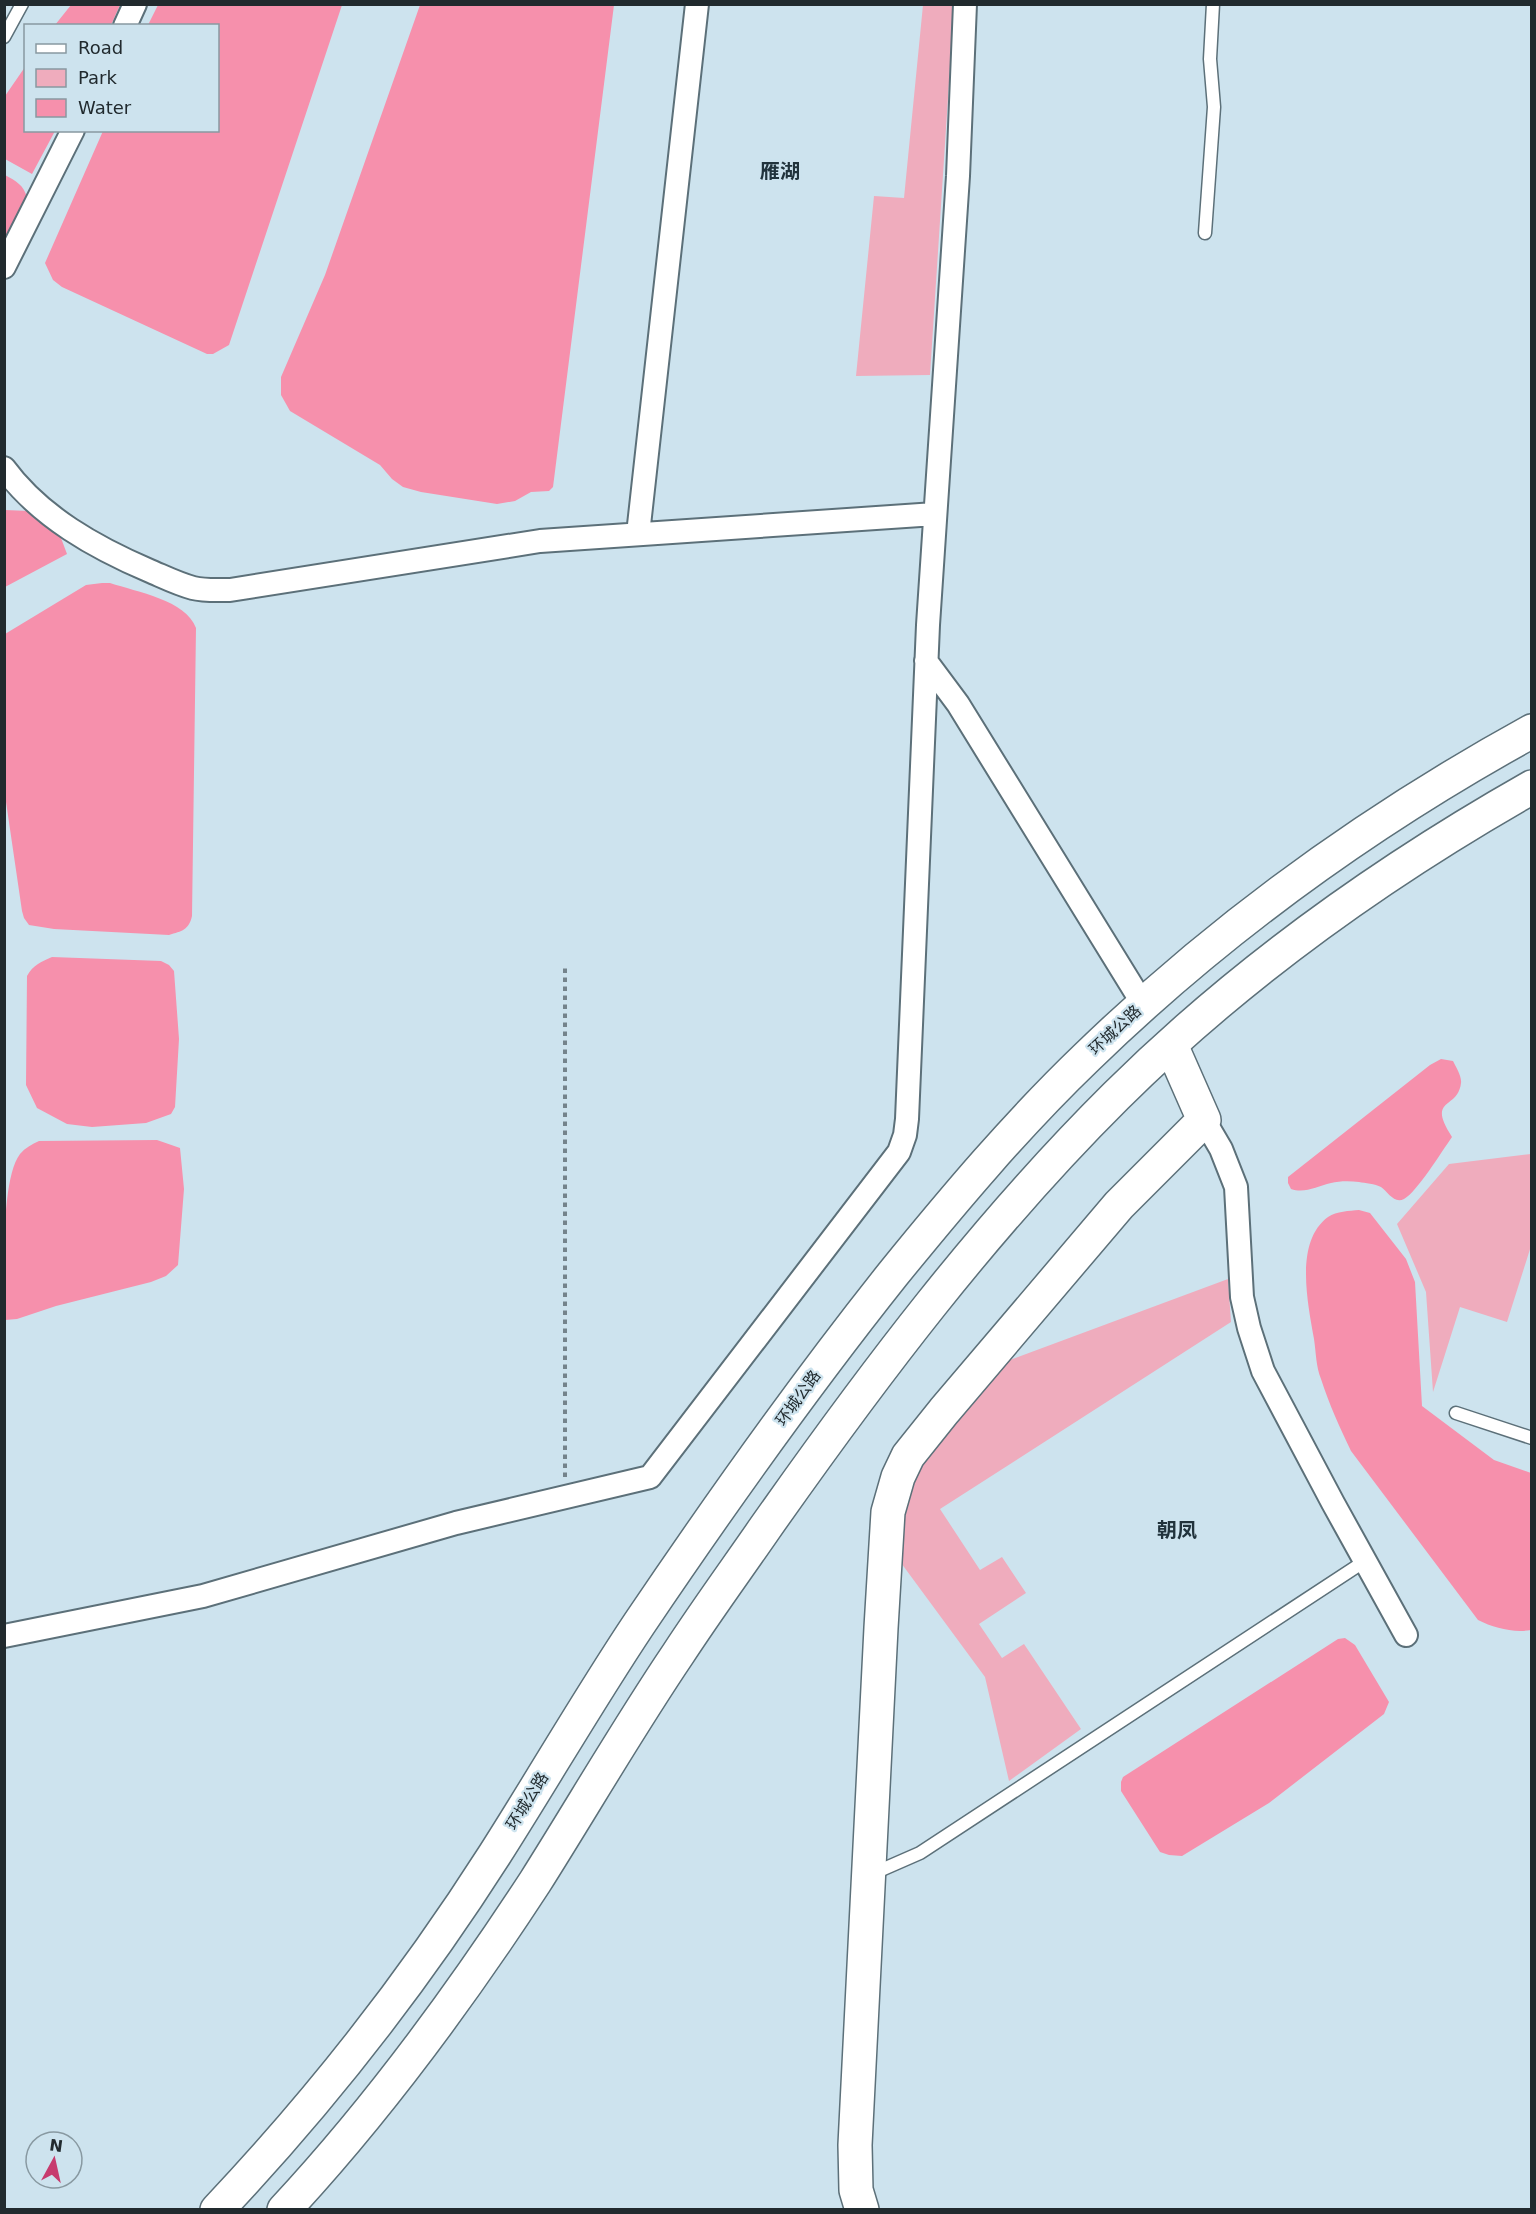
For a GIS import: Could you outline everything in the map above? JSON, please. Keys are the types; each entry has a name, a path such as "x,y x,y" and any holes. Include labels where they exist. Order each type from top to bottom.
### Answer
{"main road":[{"name":"环城公路","path":"217,2210 278,2146 327,2087 435,1943 494,1856 594,1693 640,1623 766,1441 836,1347 942,1214 1004,1142 1084,1059 1143,1004 1276,895 1347,845 1447,780 1532,731"},
{"path":"284,2210 365,2118 475,1970 535,1882 680,1650 806,1469 874,1376 1026,1191 1118,1094 1222,1001 1316,926 1374,885 1473,821 1532,787"},
{"path":"862,2210 856,2190 855,2145 888,1512 898,1477 908,1456 944,1411 1119,1205 1204,1120 1171,1045"}],"street":[{"path":"126,24 135,4"},
{"path":"638,534 697,4"},
{"path":"4,1636 203,1596 456,1523 650,1477 902,1145 908,1096 926,661 958,176 964,4"},
{"path":"4,267 71,132"},
{"path":"4,468 13,491 109,553 181,584 206,590 230,591 540,541 935,514"},
{"path":"926,661 958,704 1143,1004"},
{"path":"1204,1120 1221,1149 1236,1187 1242,1297 1249,1329 1263,1371 1407,1635"}],"lane":[{"path":"4,37 22,4"},
{"path":"1205,233 1214,107 1210,59 1213,4"},
{"path":"1456,1413 1532,1438"},
{"path":"869,1876 920,1852 1365,1561"}],"path":[{"path":"565,968 565,1497"}],"green space":[{"path":"923,5 954,5 930,375 856,376 874,196 904,198"},
{"path":"1531,1154 1531,1246 1507,1322 1460,1307 1433,1392 1426,1292 1397,1224 1449,1164"},
{"path":"1228,1279 1231,1322 940,1509 980,1570 1002,1557 1026,1593 979,1624 1002,1658 1024,1644 1081,1729 1009,1781 985,1677 893,1552 914,1464 1002,1363"}],"water":[{"path":"71,4 120,5 111,24 56,24"},
{"path":"158,5 342,5 229,345 213,354 207,354 62,287 53,280 45,263 103,132 219,132 219,24 148,24"},
{"path":"420,5 614,5 553,487 549,491 531,492 515,501 497,504 403,487 392,479 380,465 290,411 281,395 281,377 325,275"},
{"path":"24,68 24,132 54,132 32,174 5,159 5,96"},
{"path":"5,175 22,187 27,198 5,241"},
{"path":"5,510 29,511 61,538 67,554 5,587"},
{"path":"110,583 172,604 191,618 196,628 192,916 184,929 169,935 54,929 29,925 22,911 5,795 5,634 86,585"},
{"path":"52,957 161,961 174,971 179,1039 175,1107 171,1114 146,1123 92,1127 67,1124 37,1108 26,1085 27,976 35,966"},
{"path":"1441,1059 1453,1061 1461,1081 1459,1091 1443,1109 1442,1115 1452,1137 1409,1195 1397,1200 1379,1186 1352,1181 1334,1182 1306,1190 1291,1189 1288,1177 1430,1065"},
{"path":"157,1140 180,1148 184,1189 178,1265 166,1276 151,1282 56,1306 17,1319 5,1320 6,1208 9,1186 20,1154 39,1141"},
{"path":"1359,1210 1370,1213 1406,1259 1415,1282 1422,1406 1494,1460 1531,1473 1531,1630 1504,1629 1478,1620 1351,1451 1331,1407 1317,1364 1307,1292 1307,1257 1317,1228 1328,1217 1339,1212"},
{"path":"1345,1638 1355,1645 1389,1702 1384,1714 1269,1803 1182,1856 1160,1852 1121,1791 1123,1777 1338,1639"}],"district":[{"name":"雁湖","path":"780,171"},
{"name":"朝凤","path":"1177,1530"}]}
